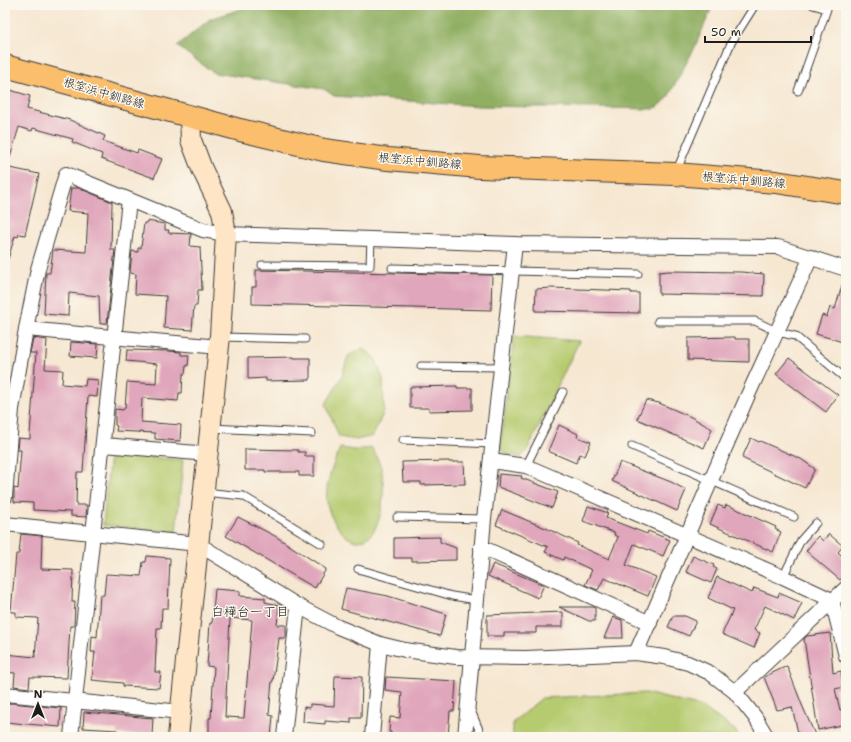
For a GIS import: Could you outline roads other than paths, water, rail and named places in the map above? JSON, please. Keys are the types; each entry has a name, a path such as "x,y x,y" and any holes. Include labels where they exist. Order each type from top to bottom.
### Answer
{"main road":[{"name":"根室浜中釧路線","path":"5,66 190,116 324,150 388,159 480,167 675,174 776,182 846,193"}],"street":[{"path":"178,737 220,342 226,234 222,211 202,169 191,140 190,116"},
{"path":"5,497 9,408 38,269 66,174 203,230 226,234 515,244 778,247 846,269"},
{"path":"71,737 104,445 129,200"},
{"path":"465,737 469,705 484,519 515,244"},
{"path":"636,654 748,395 811,258"},
{"path":"26,329 115,337 220,342"},
{"path":"104,445 208,454"},
{"path":"491,461 526,466 783,577 832,600"},
{"path":"5,524 198,544 298,606 338,627 380,644 405,650 456,657 526,658 636,654 664,657 688,663 710,673 735,692 755,717 767,737"},
{"path":"482,548 650,623"},
{"path":"735,692 846,588"},
{"path":"832,600 846,656"},
{"path":"284,737 298,606"},
{"path":"372,737 380,644"},
{"path":"5,694 181,712"}],"lane":[{"path":"675,174 731,43 755,5"},
{"path":"798,91 827,9 813,5"},
{"path":"262,265 370,266 371,239"},
{"path":"392,268 638,274"},
{"path":"658,321 756,321 778,332 795,336 846,379"},
{"path":"220,342 306,339"},
{"path":"421,366 501,367"},
{"path":"526,466 564,392"},
{"path":"210,428 312,433"},
{"path":"403,440 492,444"},
{"path":"632,446 794,517"},
{"path":"204,492 243,496 322,544"},
{"path":"397,517 484,519"},
{"path":"783,577 801,540 816,523"},
{"path":"358,569 452,596 477,600"},
{"path":"469,705 482,737"}],"district":[{"name":"白樺台一丁目","path":"250,611"}]}
